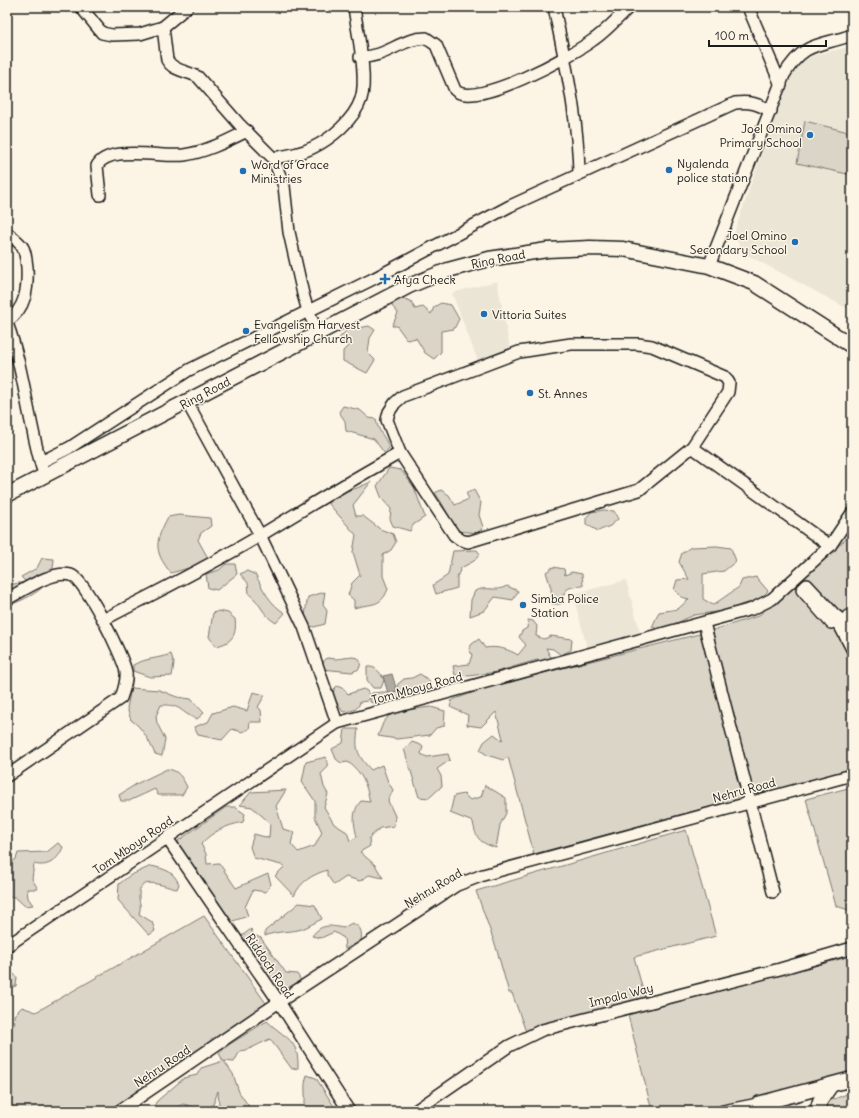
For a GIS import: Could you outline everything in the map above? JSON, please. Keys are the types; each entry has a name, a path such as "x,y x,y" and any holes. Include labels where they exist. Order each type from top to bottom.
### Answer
{"main road":[{"name":"Ring Road","path":"7,495 409,286 448,270 489,258 547,250 590,248 623,249 710,266 754,283 852,346"},
{"path":"761,1107 852,1079"},
{"path":"817,1111 820,1101 831,1085"}],"street":[{"path":"81,7 102,32 112,35 140,34 163,27 187,7"},
{"path":"273,158 311,149 336,132 350,118 361,99 363,80 354,7"},
{"path":"554,7 573,102 579,143 579,173"},
{"path":"360,57 377,56 406,42 426,38 436,44 455,90 465,95 478,93 520,80 564,59 594,40 629,7"},
{"path":"748,7 781,85"},
{"path":"163,27 167,60 170,65 198,77 273,158 284,186 289,232 308,311 318,333"},
{"path":"710,266 781,85 793,61 802,52 819,44 852,35"},
{"path":"41,462 69,448 189,370 382,275 510,206 579,173 735,103 747,101 757,103 771,111"},
{"path":"100,195 97,166 104,158 111,155 132,154 184,155 222,144 247,131"},
{"path":"7,233 23,248 26,259 27,283 23,302 20,308 7,322 18,358 45,476"},
{"path":"571,344 638,344 652,346 725,376 729,383 728,392 692,447 639,490 468,542 461,540 454,535 400,453 387,420 394,403 403,396 519,352 571,344"},
{"path":"187,402 260,535 304,627 337,723"},
{"path":"692,447 830,546"},
{"path":"103,620 182,579 260,535 328,493 400,453"},
{"name":"Tom Mboya Road","path":"7,946 337,723 752,609 772,599 830,546 852,513"},
{"path":"7,599 51,576 61,574 72,575 81,582 103,620 126,671 126,685 121,698 7,776"},
{"path":"852,626 850,625 851,616 848,616 847,624 845,623 834,614 807,585 802,590 832,623 834,620 842,628 852,650"},
{"path":"704,623 773,892"},
{"name":"Nehru Road","path":"119,1111 279,1002 457,885 483,875 852,775"},
{"name":"Riddoch Road","path":"167,838 279,1002 350,1111"},
{"name":"Impala Way","path":"416,1111 509,1046 542,1030 780,969 852,948"},
{"path":"723,1111 761,1107"}],"shaded area":[{"path":"852,46 852,311 742,252 734,233 791,69 806,57"},
{"path":"852,75 852,95 849,91 848,76"},
{"path":"805,121 852,133 852,175 797,163"},
{"name":"Vittoria Suites","path":"497,281 511,353 479,364 452,293"},
{"path":"398,297 411,301 415,309 423,307 431,314 434,307 441,303 451,305 459,319 454,329 441,331 441,352 434,359 425,353 416,338 407,340 397,326 392,326 398,313 392,306"},
{"path":"369,326 375,330 370,338 368,353 375,360 367,373 343,361 343,351 349,345 340,342 340,337 347,330"},
{"path":"343,406 360,410 369,418 376,419 378,428 386,440 389,448 385,454 374,439 346,431 345,421 339,412"},
{"path":"389,468 401,470 414,487 425,517 413,525 410,531 393,526 390,519 391,509 382,499 377,486"},
{"path":"371,482 353,505 356,516 363,516 380,529 393,534 396,542 391,550 383,555 383,576 388,589 385,595 374,604 354,608 354,600 348,595 352,583 360,575 353,552 356,535 328,503 335,494 357,488"},
{"path":"441,490 449,495 455,505 469,499 466,493 474,490 481,503 479,515 483,527 478,533 457,531 435,493"},
{"path":"604,510 614,511 618,519 610,526 598,531 586,524 586,518 591,512"},
{"path":"179,515 210,518 211,526 201,533 198,540 208,558 202,568 192,567 171,573 161,558 158,539 168,517"},
{"path":"852,530 852,773 751,798 710,631 758,616 844,541"},
{"path":"717,546 731,548 736,561 724,571 703,574 703,599 713,605 739,587 742,580 756,577 768,591 758,601 743,604 729,610 694,615 661,630 652,627 659,612 678,609 689,599 681,597 674,590 677,580 689,579 679,562 682,553 691,547"},
{"path":"477,550 480,554 474,561 461,568 457,577 457,588 436,594 433,585 448,575 453,551"},
{"path":"42,558 54,559 51,574 45,585 29,597 7,605 7,585 26,582 21,577 37,568"},
{"path":"226,564 235,564 237,574 217,590 208,588 206,574 219,570"},
{"path":"553,567 564,569 565,575 572,572 582,574 583,586 567,589 563,595 561,604 552,604 551,588 546,572"},
{"path":"247,571 256,575 261,586 275,606 285,613 276,623 264,613 257,601 249,594 248,583 240,574"},
{"path":"626,580 641,636 587,648 573,594"},
{"path":"507,586 518,591 513,600 495,597 484,611 470,616 471,600 475,591 480,589 498,589"},
{"path":"325,592 323,604 327,611 325,624 314,627 307,625 305,614 308,597"},
{"path":"219,611 228,613 235,619 235,630 230,640 216,646 209,637 213,613"},
{"path":"528,620 533,621 537,626 536,636 544,639 551,636 572,639 571,650 561,655 553,649 546,648 550,656 553,658 546,662 537,660 496,672 469,676 455,675 453,666 469,664 472,655 469,649 472,644 479,639 485,648 502,648 518,655 526,645 519,637 522,631 527,628"},
{"path":"703,633 742,798 534,854 508,757 503,760 487,755 480,750 484,742 494,734 502,740 503,739 496,712 481,727 467,725 468,715 450,707 452,700 489,687 525,678 531,674 535,675"},
{"path":"171,654 174,663 172,676 150,677 133,671 133,665"},
{"path":"352,657 358,658 361,663 359,669 352,672 322,669 323,662 327,658 336,659"},
{"path":"367,667 373,667 381,674 384,680 381,688 373,688 367,680"},
{"path":"392,674 397,691 388,693 383,676"},
{"path":"420,674 429,680 431,692 396,699 382,705 370,702 370,698 367,701 360,702 358,707 354,710 343,712 333,697 334,689 337,686 344,689 348,694 363,689 367,691 370,697 372,693 396,691 398,684 404,679 412,678"},
{"path":"131,688 159,690 177,697 191,699 204,713 197,719 191,717 177,707 161,705 156,716 157,723 165,739 162,756 155,754 142,731 131,720 127,708"},
{"path":"253,692 265,695 258,707 261,710 262,722 250,722 249,729 242,732 232,729 222,740 198,735 194,727 208,722 213,713 233,707 247,711"},
{"path":"431,707 445,711 444,726 436,728 430,735 397,739 378,736 383,723 392,712"},
{"path":"345,729 358,729 357,747 360,756 371,770 382,765 388,782 393,790 388,801 395,816 394,826 380,828 369,838 370,846 360,852 375,865 383,878 369,875 360,881 346,877 334,885 327,875 327,870 316,874 304,882 294,896 275,876 285,866 254,858 250,847 254,834 269,838 270,823 252,807 240,805 251,792 286,790 276,806 283,829 294,832 291,844 298,852 315,846 322,832 315,817 315,801 302,782 306,762 326,757 328,767 321,774 324,787 328,794 324,807 334,824 347,832 350,841 357,837 354,823 356,809 361,801 370,802 363,779 357,770 348,762 341,763 336,759 332,749 343,743"},
{"path":"412,742 423,746 421,754 427,757 448,754 450,760 437,769 441,776 442,786 429,798 419,797 404,749"},
{"path":"167,769 177,772 183,780 187,787 182,795 158,795 155,789 129,801 121,801 119,795 138,783"},
{"path":"485,785 506,798 506,813 500,825 496,848 482,842 479,839 475,832 473,822 450,813 454,796 464,794 470,800 481,797"},
{"path":"852,787 852,911 836,906 806,799"},
{"path":"226,807 235,807 245,814 243,822 220,830 201,844 206,854 207,864 219,863 236,888 268,874 271,884 266,892 253,890 245,907 248,916 230,922 182,854 178,841"},
{"path":"686,830 716,936 634,957 645,998 526,1032 512,993 509,993 496,947 476,891"},
{"path":"58,843 63,847 61,852 52,862 44,865 34,864 32,879 38,889 27,889 28,898 33,905 25,906 15,897 7,897 7,875 9,874 7,866 16,859 18,853 47,852"},
{"path":"151,866 168,871 174,876 179,884 177,889 148,883 143,885 140,889 139,914 152,922 155,931 149,935 118,900 119,884 129,876"},
{"path":"299,903 315,905 322,919 302,929 265,936 265,931"},
{"path":"204,916 268,1006 108,1111 7,1111 7,1024 15,1024 14,1015 22,1007 36,1012"},
{"path":"352,923 358,926 361,930 361,942 345,949 344,938 334,932 321,938 312,936 322,927 334,926 343,928"},
{"path":"251,929 253,935 261,938 286,973 297,974 302,982 286,993 277,994 239,938"},
{"path":"852,956 852,1074 734,1109 716,1111 652,1111 628,1015"},
{"path":"7,968 17,977 16,986 7,988"},
{"path":"267,1021 294,1045 298,1058 298,1068 292,1069 270,1039 252,1048 240,1051 234,1062 224,1061 233,1074 239,1092 252,1111 223,1111 219,1106 218,1091 213,1105 203,1110 183,1104 178,1107 181,1111 151,1111 157,1101 184,1078 197,1075 201,1068 223,1061 219,1053 230,1044"},
{"path":"307,1075 316,1078 337,1111 303,1111"},
{"path":"852,1092 852,1111 823,1111 824,1103"}],"place":[{"name":"Joel Omino Primary School","path":"810,135"},
{"name":"Nyalenda police station","path":"669,170"},
{"name":"Word of Grace Ministries","path":"243,171"},
{"name":"Joel Omino Secondary School","path":"795,242"},
{"name":"Afya Check","path":"385,279"},
{"name":"Vittoria Suites","path":"484,314"},
{"name":"Evangelism Harvest Fellowship Church","path":"246,331"},
{"name":"St. Annes","path":"530,393"},
{"name":"Simba Police Station","path":"523,605"}]}
